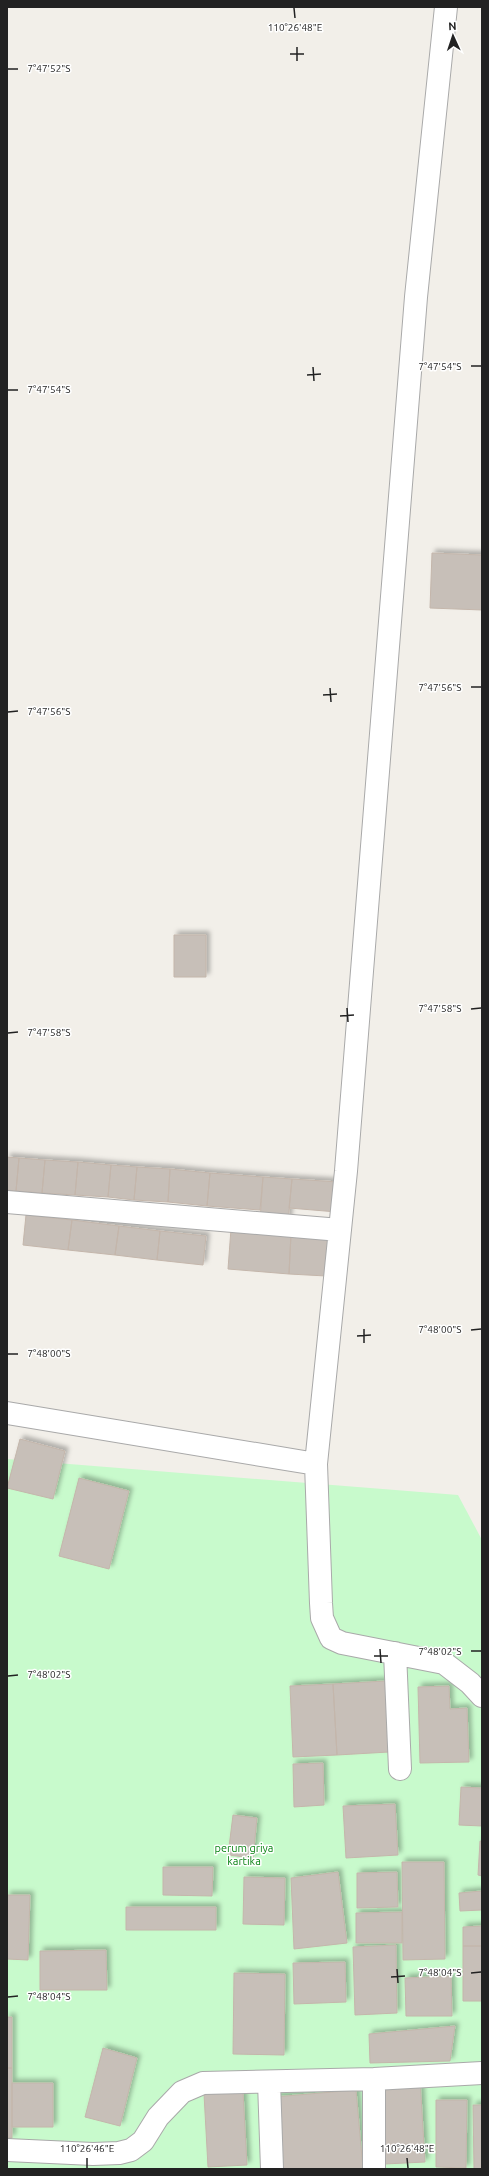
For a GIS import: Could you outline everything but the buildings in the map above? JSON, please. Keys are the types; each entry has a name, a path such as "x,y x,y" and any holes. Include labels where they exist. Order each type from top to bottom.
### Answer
{"street":[{"path":"446,7 416,297 346,1171 316,1464 322,1618 326,1630 331,1638 342,1643 444,1663 470,1683 482,1696"},
{"path":"7,1202 340,1230"},
{"path":"7,1413 316,1464"},
{"path":"395,1653 400,1769"},
{"path":"7,2150 93,2154 119,2153 131,2150 144,2141 158,2117 182,2092 203,2083 374,2079 482,2073"},
{"path":"374,2079 374,2169"},
{"path":"269,2082 272,2169"}],"green space":[{"name":"perum griya kartika","path":"7,1459 458,1495 482,1540 482,2169 7,2169"}]}
